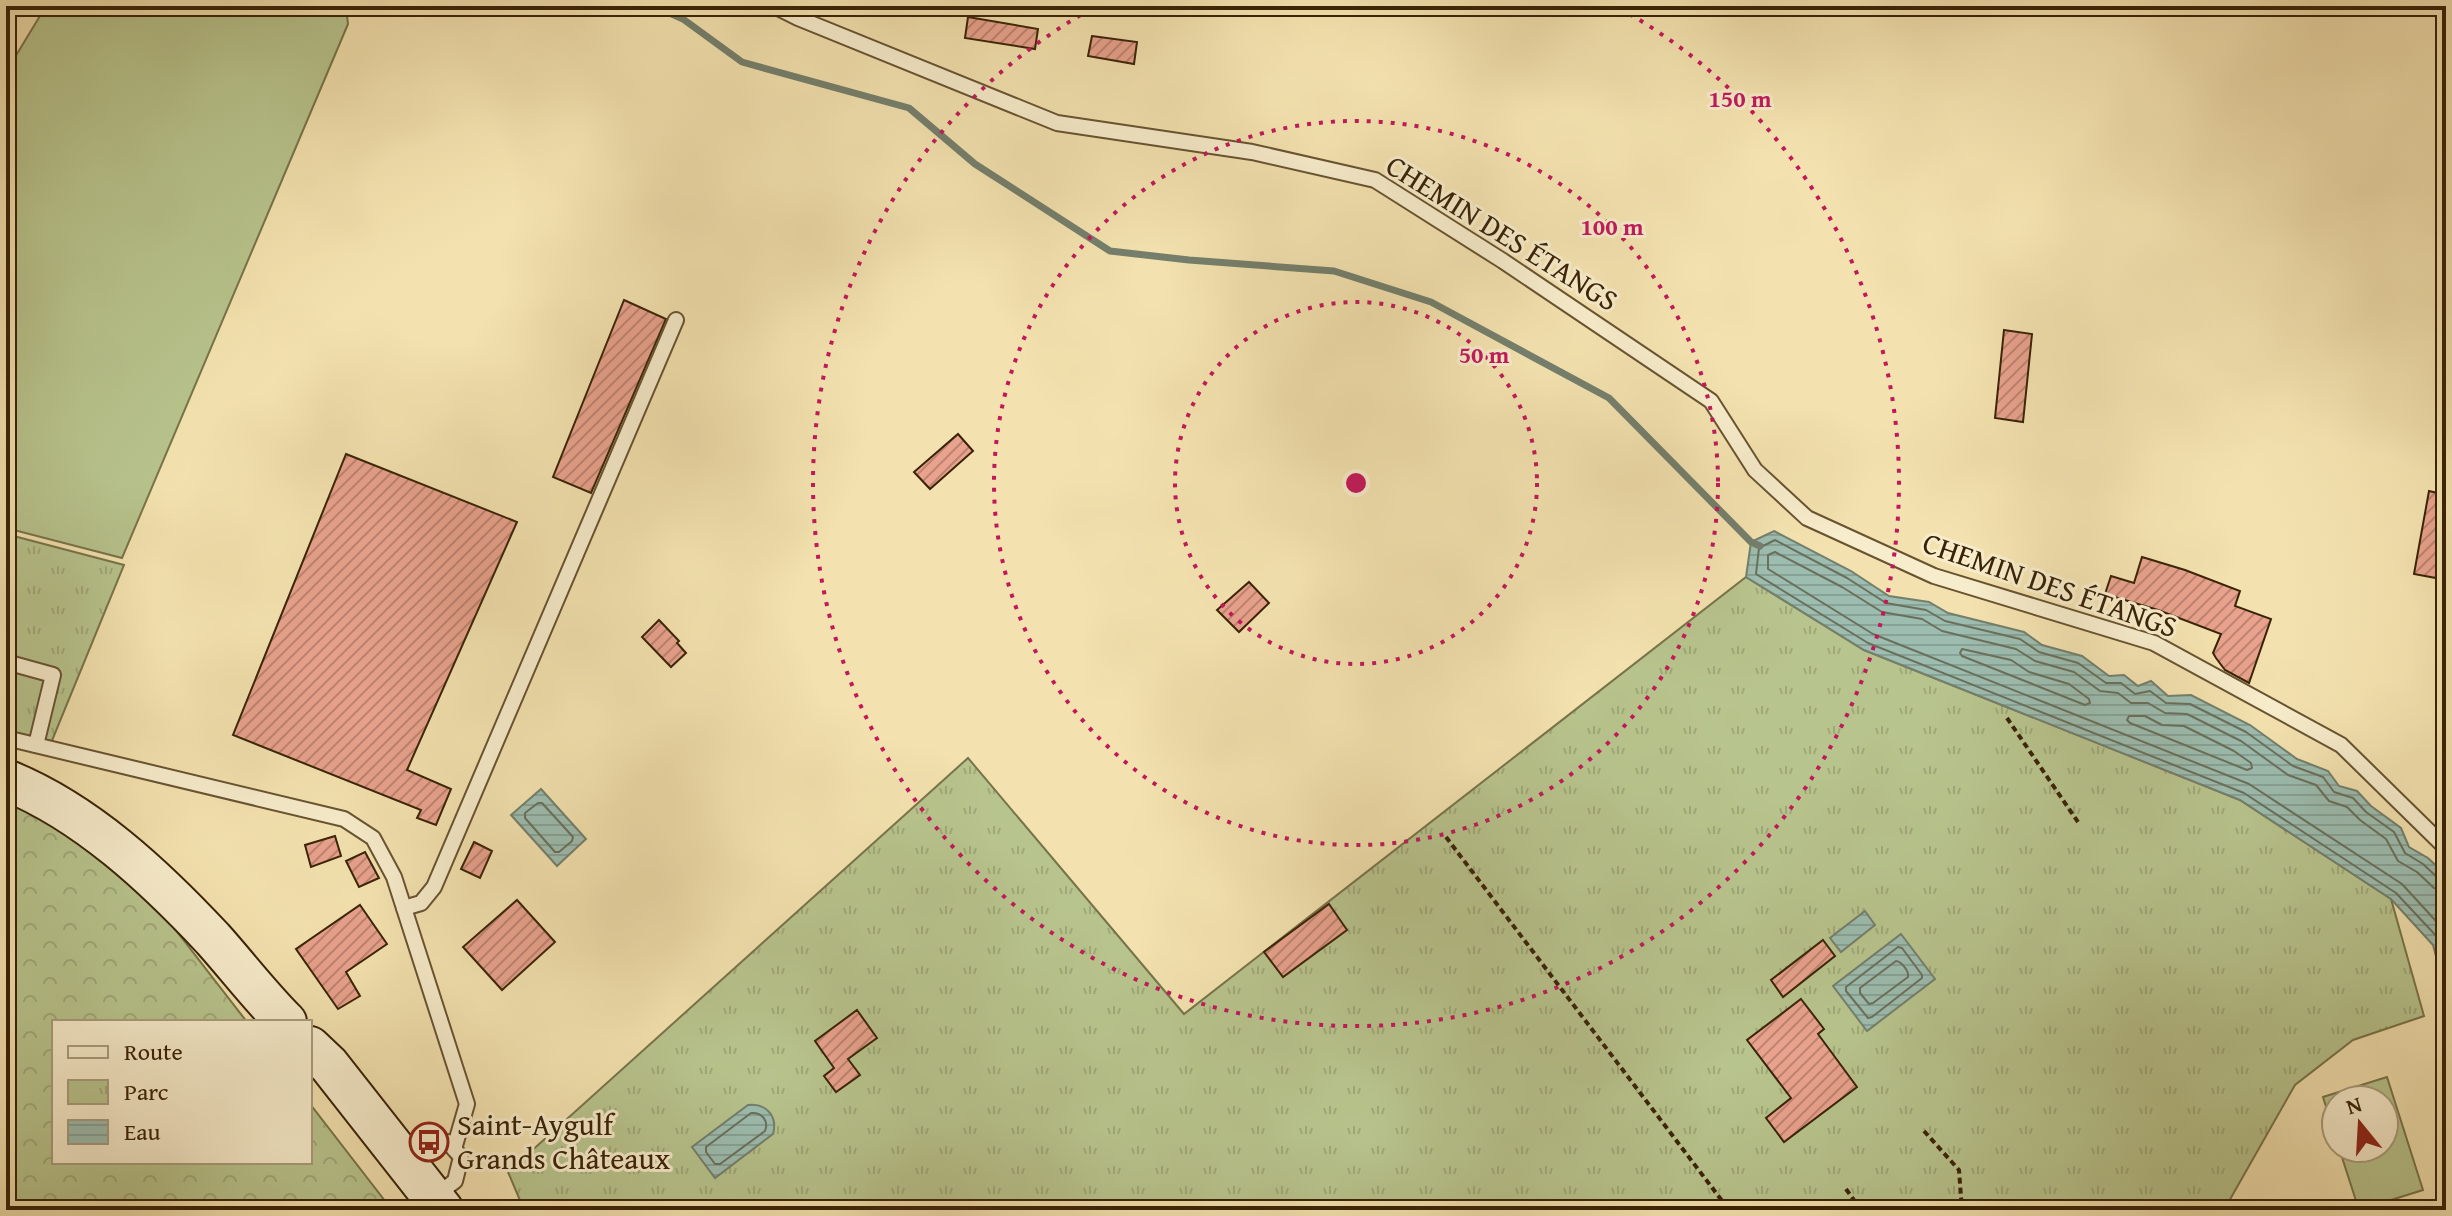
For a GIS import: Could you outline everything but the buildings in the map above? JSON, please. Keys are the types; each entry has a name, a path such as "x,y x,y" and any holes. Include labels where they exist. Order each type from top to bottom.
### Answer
{"main road":[{"path":"11,782 57,806 95,832 152,879 212,939 278,1016"},
{"path":"312,1049 329,1065 428,1207"},
{"path":"312,1074 398,1167"}],"lane":[{"name":"CHEMIN DES ÉTANGS","path":"774,6 1057,123 1252,152 1375,180 1540,285 1711,401 1755,470 1807,518 1934,576 2154,643 2341,745 2446,848"},
{"path":"404,908 421,903 434,887 676,320"},
{"path":"6,662 53,675 36,745"},
{"path":"6,738 344,819 373,838 394,877 467,1104 454,1149"},
{"path":"398,1167 429,1142 448,1142 461,1157 455,1181 428,1207"}],"path":[{"path":"2007,718 2078,822"},
{"path":"1446,837 1729,1210"},
{"path":"1924,1131 1959,1170 1962,1210"},
{"path":"1846,1189 1861,1210"}],"green space":[{"path":"46,6 346,6 348,24 122,558 6,528 6,72"},
{"path":"6,534 124,565 51,743 6,731"},
{"path":"1746,577 1864,650 2240,800 2391,899 2424,1016 2353,1040 2295,1085 2224,1210 524,1210 508,1172 968,758 1184,1014"},
{"path":"6,803 36,811 154,902 245,1020 52,1020 52,1164 312,1164 312,1107 392,1210 6,1210"},
{"path":"2387,1077 2389,1084 2365,1084"},
{"path":"2400,1118 2423,1190 2359,1210 2344,1164 2400,1164"}],"water":[{"path":"1774,531 1851,571 1889,596 1929,602 1948,613 2024,632 2042,645 2082,656 2109,676 2124,675 2138,686 2151,681 2168,696 2191,695 2250,725 2297,759 2328,771 2339,786 2357,791 2371,806 2401,828 2409,847 2428,858 2446,875 2446,994 2433,945 2391,899 2240,800 1864,650 1746,577 1751,542"},
{"path":"541,789 586,839 557,866 511,815"},
{"path":"1865,911 1875,925 1841,952 1830,938"},
{"path":"1901,934 1935,979 1867,1031 1833,986"},
{"path":"748,1105 760,1106 769,1112 774,1122 773,1134 715,1178 692,1147"}],"waterway":[{"path":"654,6 683,19 742,62 909,108 975,164 1110,251 1334,271 1431,302 1609,398 1751,542 1760,546"}],"place":[{"name":"Saint-Aygulf Grands Châteaux","path":"429,1142"}]}
